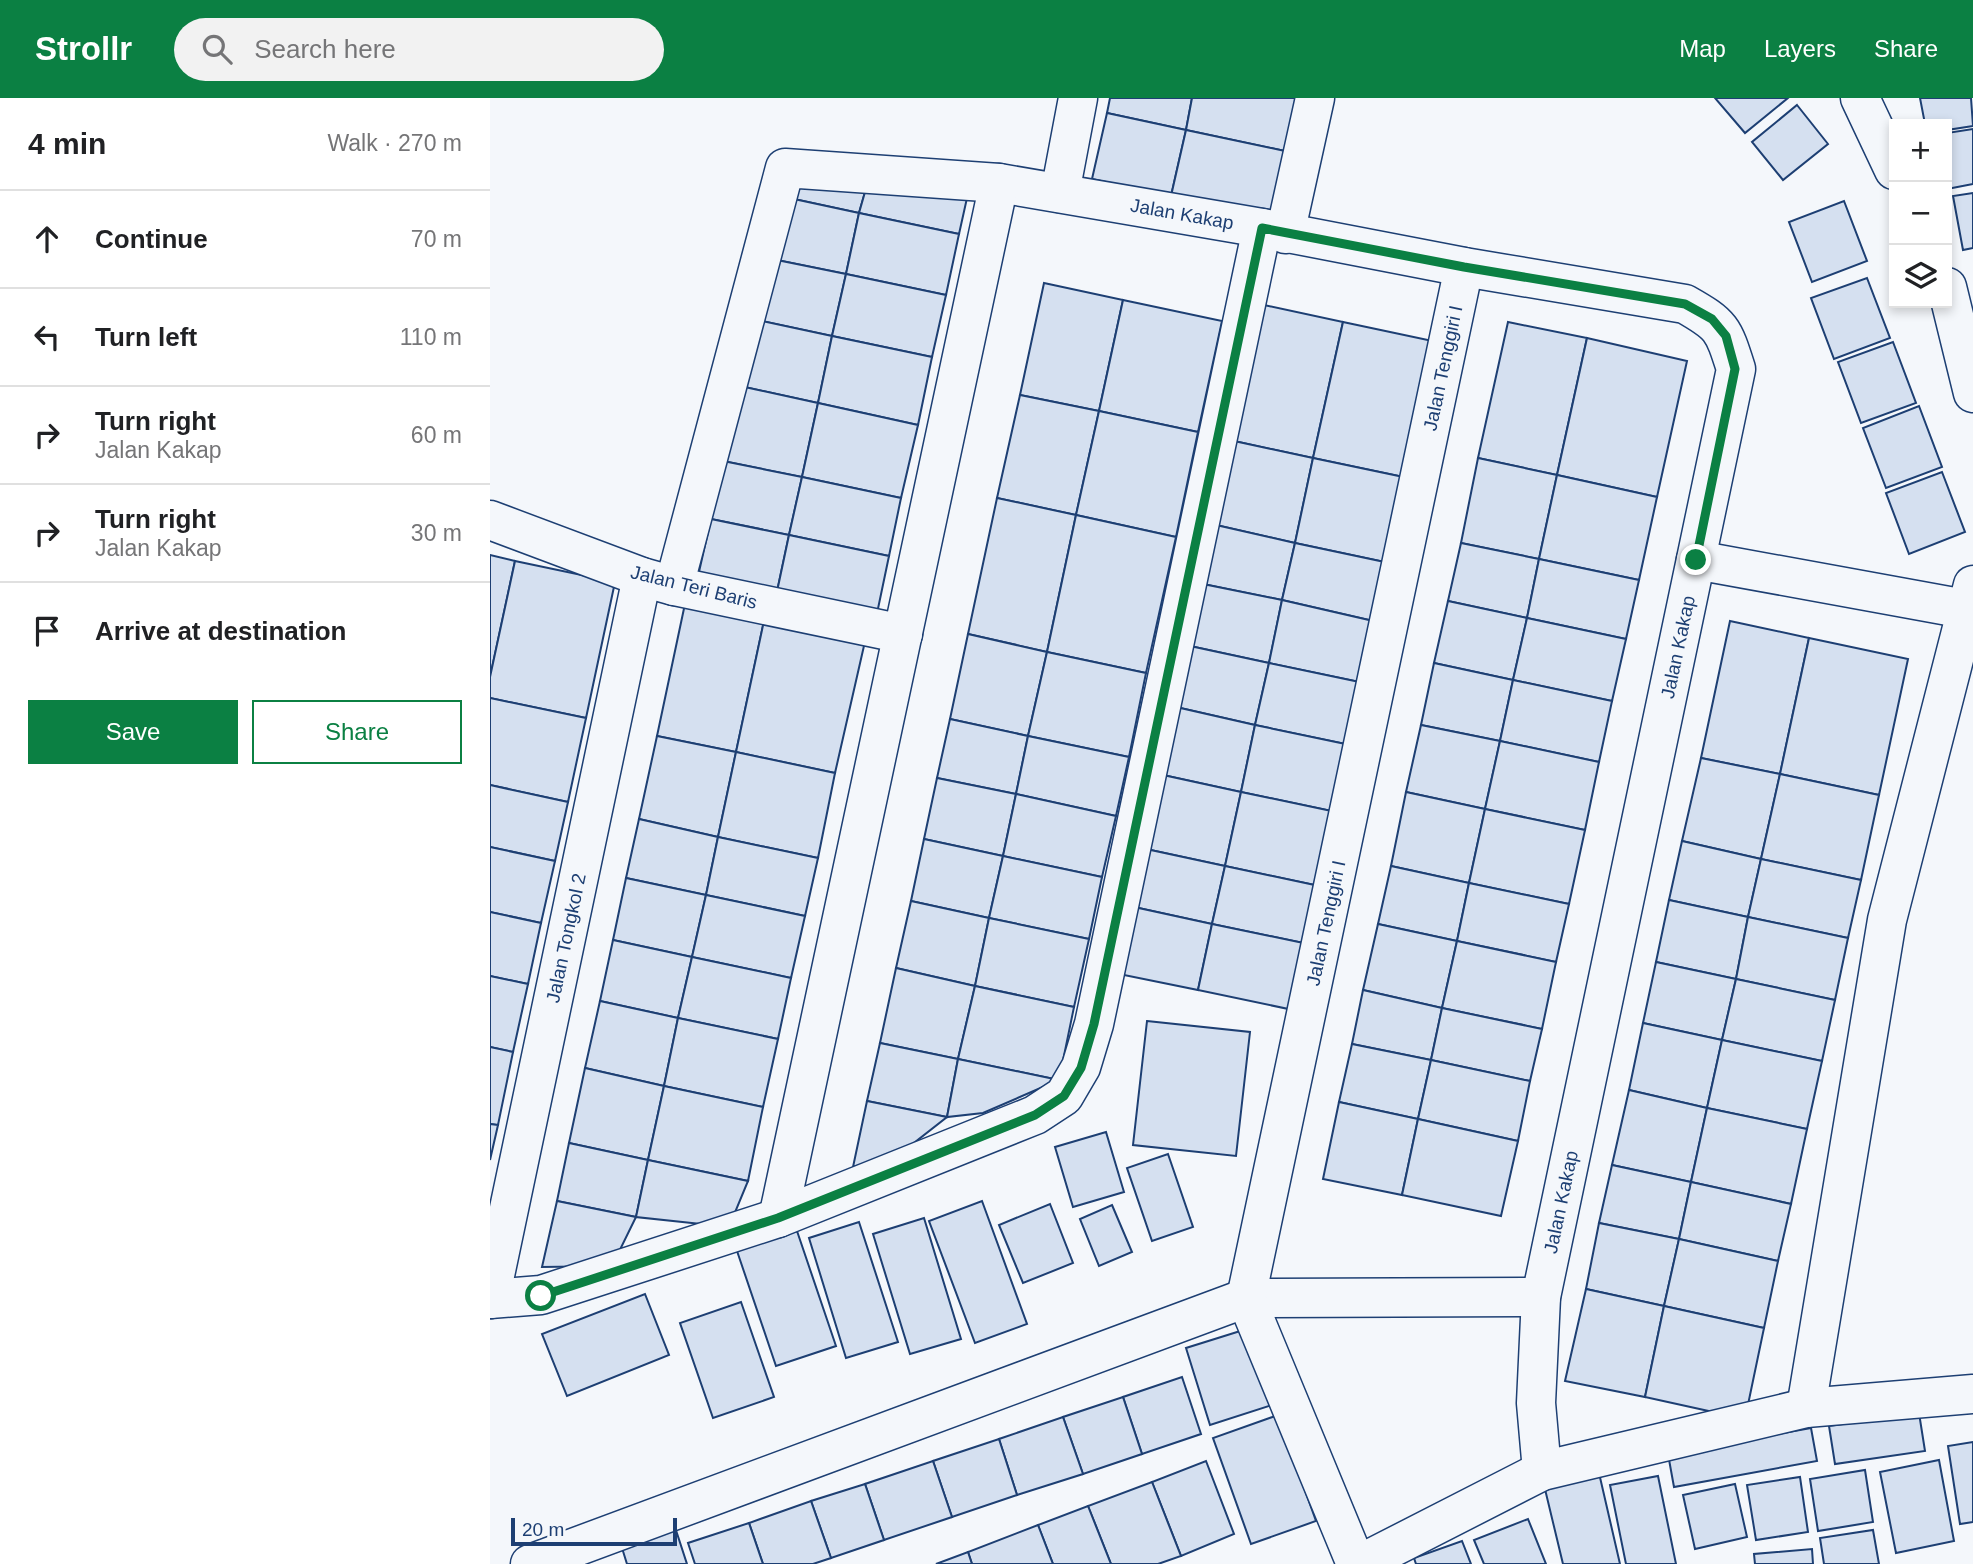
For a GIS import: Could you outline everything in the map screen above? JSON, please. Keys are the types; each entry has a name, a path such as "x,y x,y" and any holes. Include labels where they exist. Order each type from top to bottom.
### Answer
{"street":[{"path":"1060,193 1078,98"},
{"path":"490,1299 541,1296 778,1218 1035,1115 1064,1096 1081,1068 1094,1024 1273,231 1315,98"},
{"path":"1860,98 1889,159"},
{"name":"Jalan Tongkol 2","path":"490,1299 658,581 785,168 999,183"},
{"path":"778,1218 999,183"},
{"name":"Jalan Kakap","path":"999,183 1685,304 1712,319 1726,336 1735,369 1541,1297 1536,1403 1542,1471"},
{"name":"Jalan Tenggiri I","path":"1246,1298 1464,267"},
{"path":"1952,275 1973,270"},
{"path":"1952,307 1973,393"},
{"name":"Jalan Teri Baris","path":"490,520 658,581 903,634"},
{"path":"1696,560 1969,597 1887,920 1806,1408"},
{"path":"530,1564 1246,1298 1541,1297"},
{"path":"1246,1298 1358,1564 1542,1471 1806,1408 1973,1394"}],"building":[{"path":"1110,98 1192,98 1186,130 1107,113"},
{"path":"1192,98 1297,98 1285,151 1186,130"},
{"path":"1715,98 1788,98 1745,133"},
{"path":"1920,98 1971,98 1973,126 1952,129 1952,119 1924,119"},
{"path":"1797,105 1828,144 1783,180 1752,142"},
{"path":"1107,113 1186,130 1171,196 1092,179"},
{"path":"1973,129 1973,184 1952,188 1952,132"},
{"path":"1186,130 1285,151 1270,217 1171,196"},
{"path":"790,179 867,185 859,213 780,196"},
{"path":"867,185 969,189 959,234 859,213"},
{"path":"1973,193 1973,248 1963,250 1953,196"},
{"path":"780,196 859,213 846,274 767,258"},
{"path":"1844,201 1867,261 1812,282 1789,222"},
{"path":"859,213 959,234 946,295 846,274"},
{"path":"767,258 846,274 832,336 753,319"},
{"path":"846,274 946,295 932,357 832,336"},
{"path":"1867,278 1890,338 1834,359 1811,298"},
{"path":"1044,283 1123,300 1099,411 1020,395"},
{"path":"1123,300 1222,321 1198,432 1099,411"},
{"path":"1264,305 1343,322 1313,458 1234,441"},
{"path":"753,319 832,336 818,403 740,386"},
{"path":"1343,322 1442,343 1413,479 1313,458"},
{"path":"1508,322 1587,338 1557,475 1478,458"},
{"path":"832,336 932,357 918,425 818,403"},
{"path":"1587,338 1687,361 1657,497 1557,475"},
{"path":"1893,342 1916,403 1861,423 1838,362"},
{"path":"740,386 818,403 802,477 723,461"},
{"path":"1020,395 1099,411 1076,515 997,498"},
{"path":"818,403 918,425 901,498 802,477"},
{"path":"1919,406 1942,467 1886,488 1863,428"},
{"path":"1099,411 1198,432 1176,537 1076,515"},
{"path":"1234,441 1313,458 1295,543 1216,525"},
{"path":"1313,458 1413,479 1394,564 1295,543"},
{"path":"1478,458 1557,475 1539,559 1461,543"},
{"path":"723,461 802,477 789,535 711,519"},
{"path":"1942,472 1965,532 1909,554 1886,493"},
{"path":"1557,475 1657,497 1639,580 1539,559"},
{"path":"802,477 901,498 889,556 789,535"},
{"path":"997,498 1076,515 1047,652 968,634"},
{"path":"1076,515 1176,537 1146,673 1047,652"},
{"path":"711,519 789,535 775,601 696,585"},
{"path":"1216,525 1295,543 1282,600 1203,584"},
{"path":"789,535 889,556 875,623 775,601"},
{"path":"1295,543 1394,564 1382,623 1282,600"},
{"path":"1461,543 1539,559 1527,618 1448,601"},
{"path":"490,555 515,561 490,677"},
{"path":"1539,559 1639,580 1626,639 1527,618"},
{"path":"515,561 615,582 586,718 490,698 490,677"},
{"path":"1203,584 1282,600 1269,663 1190,646"},
{"path":"686,599 765,616 736,752 657,736"},
{"path":"1282,600 1382,623 1369,684 1269,663"},
{"path":"1448,601 1527,618 1513,680 1434,663"},
{"path":"765,616 866,637 835,773 736,752"},
{"path":"1527,618 1626,639 1612,701 1513,680"},
{"path":"1730,621 1809,638 1780,774 1701,758"},
{"path":"968,634 1047,652 1028,736 950,719"},
{"path":"1809,638 1908,659 1879,795 1780,774"},
{"path":"1190,646 1269,663 1255,725 1176,707"},
{"path":"1047,652 1146,673 1129,757 1028,736"},
{"path":"1269,663 1369,684 1355,746 1255,725"},
{"path":"1434,663 1513,680 1500,741 1421,725"},
{"path":"1513,680 1612,701 1599,762 1500,741"},
{"path":"490,698 586,718 568,802 490,785"},
{"path":"1176,707 1255,725 1241,792 1163,775"},
{"path":"950,719 1028,736 1016,794 937,778"},
{"path":"1255,725 1355,746 1341,813 1241,792"},
{"path":"1421,725 1500,741 1485,809 1406,792"},
{"path":"657,736 736,752 718,837 639,819"},
{"path":"1028,736 1129,757 1116,816 1016,794"},
{"path":"1500,741 1599,762 1585,830 1485,809"},
{"path":"736,752 835,773 818,858 718,837"},
{"path":"1701,758 1780,774 1761,859 1682,841"},
{"path":"1780,774 1879,795 1861,880 1761,859"},
{"path":"1163,775 1241,792 1225,866 1146,849"},
{"path":"937,778 1016,794 1003,856 924,839"},
{"path":"490,785 568,802 555,861 490,847"},
{"path":"1241,792 1341,813 1324,887 1225,866"},
{"path":"1406,792 1485,809 1469,883 1391,866"},
{"path":"1016,794 1116,816 1102,877 1003,856"},
{"path":"1485,809 1585,830 1569,904 1469,883"},
{"path":"639,819 718,837 706,895 626,878"},
{"path":"718,837 818,858 805,916 706,895"},
{"path":"924,839 1003,856 989,918 911,901"},
{"path":"1682,841 1761,859 1748,917 1669,900"},
{"path":"490,847 555,861 541,923 490,912"},
{"path":"1146,849 1225,866 1212,924 1134,907"},
{"path":"1003,856 1102,877 1089,939 989,918"},
{"path":"1761,859 1861,880 1848,938 1748,917"},
{"path":"1225,866 1324,887 1313,945 1212,924"},
{"path":"1391,866 1469,883 1457,941 1378,924"},
{"path":"626,878 706,895 692,957 613,940"},
{"path":"1469,883 1569,904 1556,962 1457,941"},
{"path":"706,895 805,916 791,978 692,957"},
{"path":"1669,900 1748,917 1736,979 1656,962"},
{"path":"911,901 989,918 975,986 896,968"},
{"path":"1134,907 1212,924 1198,990 1119,974"},
{"path":"490,912 541,923 528,984 490,976"},
{"path":"1748,917 1848,938 1835,1000 1736,979"},
{"path":"989,918 1089,939 1074,1007 975,986"},
{"path":"1212,924 1313,945 1298,1011 1198,990"},
{"path":"1378,924 1457,941 1442,1008 1363,990"},
{"path":"613,940 692,957 678,1018 600,1001"},
{"path":"1457,941 1556,962 1542,1029 1442,1008"},
{"path":"692,957 791,978 778,1039 678,1018"},
{"path":"1656,962 1736,979 1722,1040 1643,1023"},
{"path":"896,968 975,986 958,1059 880,1043"},
{"path":"490,976 528,984 513,1052 490,1047"},
{"path":"1736,979 1835,1000 1822,1061 1722,1040"},
{"path":"975,986 1074,1007 1059,1080 958,1059"},
{"path":"1363,990 1442,1008 1431,1060 1352,1044"},
{"path":"600,1001 678,1018 664,1086 585,1068"},
{"path":"1442,1008 1542,1029 1530,1081 1431,1060"},
{"path":"678,1018 778,1039 763,1107 664,1086"},
{"path":"1147,1021 1250,1032 1236,1156 1133,1145"},
{"path":"1643,1023 1722,1040 1707,1108 1629,1090"},
{"path":"1722,1040 1822,1061 1807,1129 1707,1108"},
{"path":"880,1043 958,1059 947,1117 867,1101"},
{"path":"1352,1044 1431,1060 1418,1119 1339,1102"},
{"path":"490,1047 513,1052 498,1125 490,1124"},
{"path":"958,1059 1059,1080 983,1113 947,1117"},
{"path":"1431,1060 1530,1081 1518,1141 1418,1119"},
{"path":"585,1068 664,1086 648,1160 569,1143"},
{"path":"664,1086 763,1107 748,1181 648,1160"},
{"path":"1629,1090 1707,1108 1691,1182 1612,1165"},
{"path":"867,1101 947,1117 901,1153 853,1167"},
{"path":"1339,1102 1418,1119 1402,1195 1323,1179"},
{"path":"1707,1108 1807,1129 1791,1204 1691,1182"},
{"path":"1418,1119 1518,1141 1501,1216 1402,1195"},
{"path":"490,1124 498,1125 490,1160"},
{"path":"1106,1132 1124,1192 1073,1207 1055,1147"},
{"path":"569,1143 648,1160 636,1217 557,1201"},
{"path":"1168,1154 1193,1227 1152,1241 1127,1168"},
{"path":"648,1160 748,1181 729,1227 636,1217"},
{"path":"1612,1165 1691,1182 1679,1239 1599,1223"},
{"path":"1691,1182 1791,1204 1778,1261 1679,1239"},
{"path":"557,1201 636,1217 612,1266 542,1267"},
{"path":"982,1201 1027,1324 975,1343 929,1221"},
{"path":"1050,1204 1073,1263 1023,1283 999,1225"},
{"path":"1112,1205 1132,1252 1099,1266 1080,1219"},
{"path":"924,1218 961,1339 910,1354 873,1234"},
{"path":"859,1222 898,1342 846,1358 809,1238"},
{"path":"1599,1223 1679,1239 1664,1306 1586,1289"},
{"path":"797,1231 836,1346 776,1366 737,1251"},
{"path":"1679,1239 1778,1261 1764,1328 1664,1306"},
{"path":"1586,1289 1664,1306 1645,1397 1565,1381"},
{"path":"645,1294 669,1355 567,1396 542,1334"},
{"path":"741,1302 774,1397 713,1418 680,1323"},
{"path":"1664,1306 1764,1328 1745,1419 1645,1397"},
{"path":"1253,1327 1278,1403 1210,1425 1186,1348"},
{"path":"1182,1377 1201,1434 1142,1454 1123,1397"},
{"path":"1123,1397 1142,1454 1083,1474 1063,1417"},
{"path":"1919,1413 1925,1451 1835,1464 1829,1426"},
{"path":"1278,1415 1316,1521 1251,1544 1213,1438"},
{"path":"1063,1417 1083,1474 1017,1495 999,1439"},
{"path":"1811,1428 1817,1461 1674,1487 1668,1454"},
{"path":"999,1439 1017,1495 952,1517 933,1461"},
{"path":"1973,1442 1973,1522 1960,1524 1948,1446"},
{"path":"1939,1460 1954,1541 1896,1553 1880,1472"},
{"path":"933,1461 952,1517 884,1540 865,1484"},
{"path":"1206,1461 1234,1534 1181,1556 1152,1482"},
{"path":"1865,1470 1873,1522 1818,1531 1810,1479"},
{"path":"1599,1473 1620,1564 1563,1564 1544,1485"},
{"path":"1658,1476 1676,1564 1626,1564 1610,1485"},
{"path":"1800,1477 1808,1532 1756,1540 1747,1485"},
{"path":"1152,1482 1181,1556 1158,1564 1111,1564 1088,1506"},
{"path":"865,1484 884,1540 831,1558 811,1501"},
{"path":"1735,1484 1747,1537 1695,1549 1683,1495"},
{"path":"811,1501 831,1558 813,1564 763,1564 749,1523"},
{"path":"1088,1506 1111,1564 1053,1564 1038,1525"},
{"path":"672,1518 687,1564 627,1564 618,1535"},
{"path":"1528,1519 1546,1564 1484,1564 1474,1540"},
{"path":"749,1523 763,1564 695,1564 688,1543"},
{"path":"1038,1525 1053,1564 972,1564 968,1552"},
{"path":"1873,1530 1879,1564 1824,1564 1820,1538"},
{"path":"1462,1541 1471,1564 1416,1564 1414,1558"},
{"path":"1812,1549 1813,1564 1755,1564 1754,1554"},
{"path":"968,1552 972,1564 936,1564"}],"route":[{"path":"541,1296 778,1218 1035,1115 1064,1096 1081,1068 1094,1024 1262,228 1464,267 1685,304 1712,319 1726,336 1735,369 1696,560"}]}
